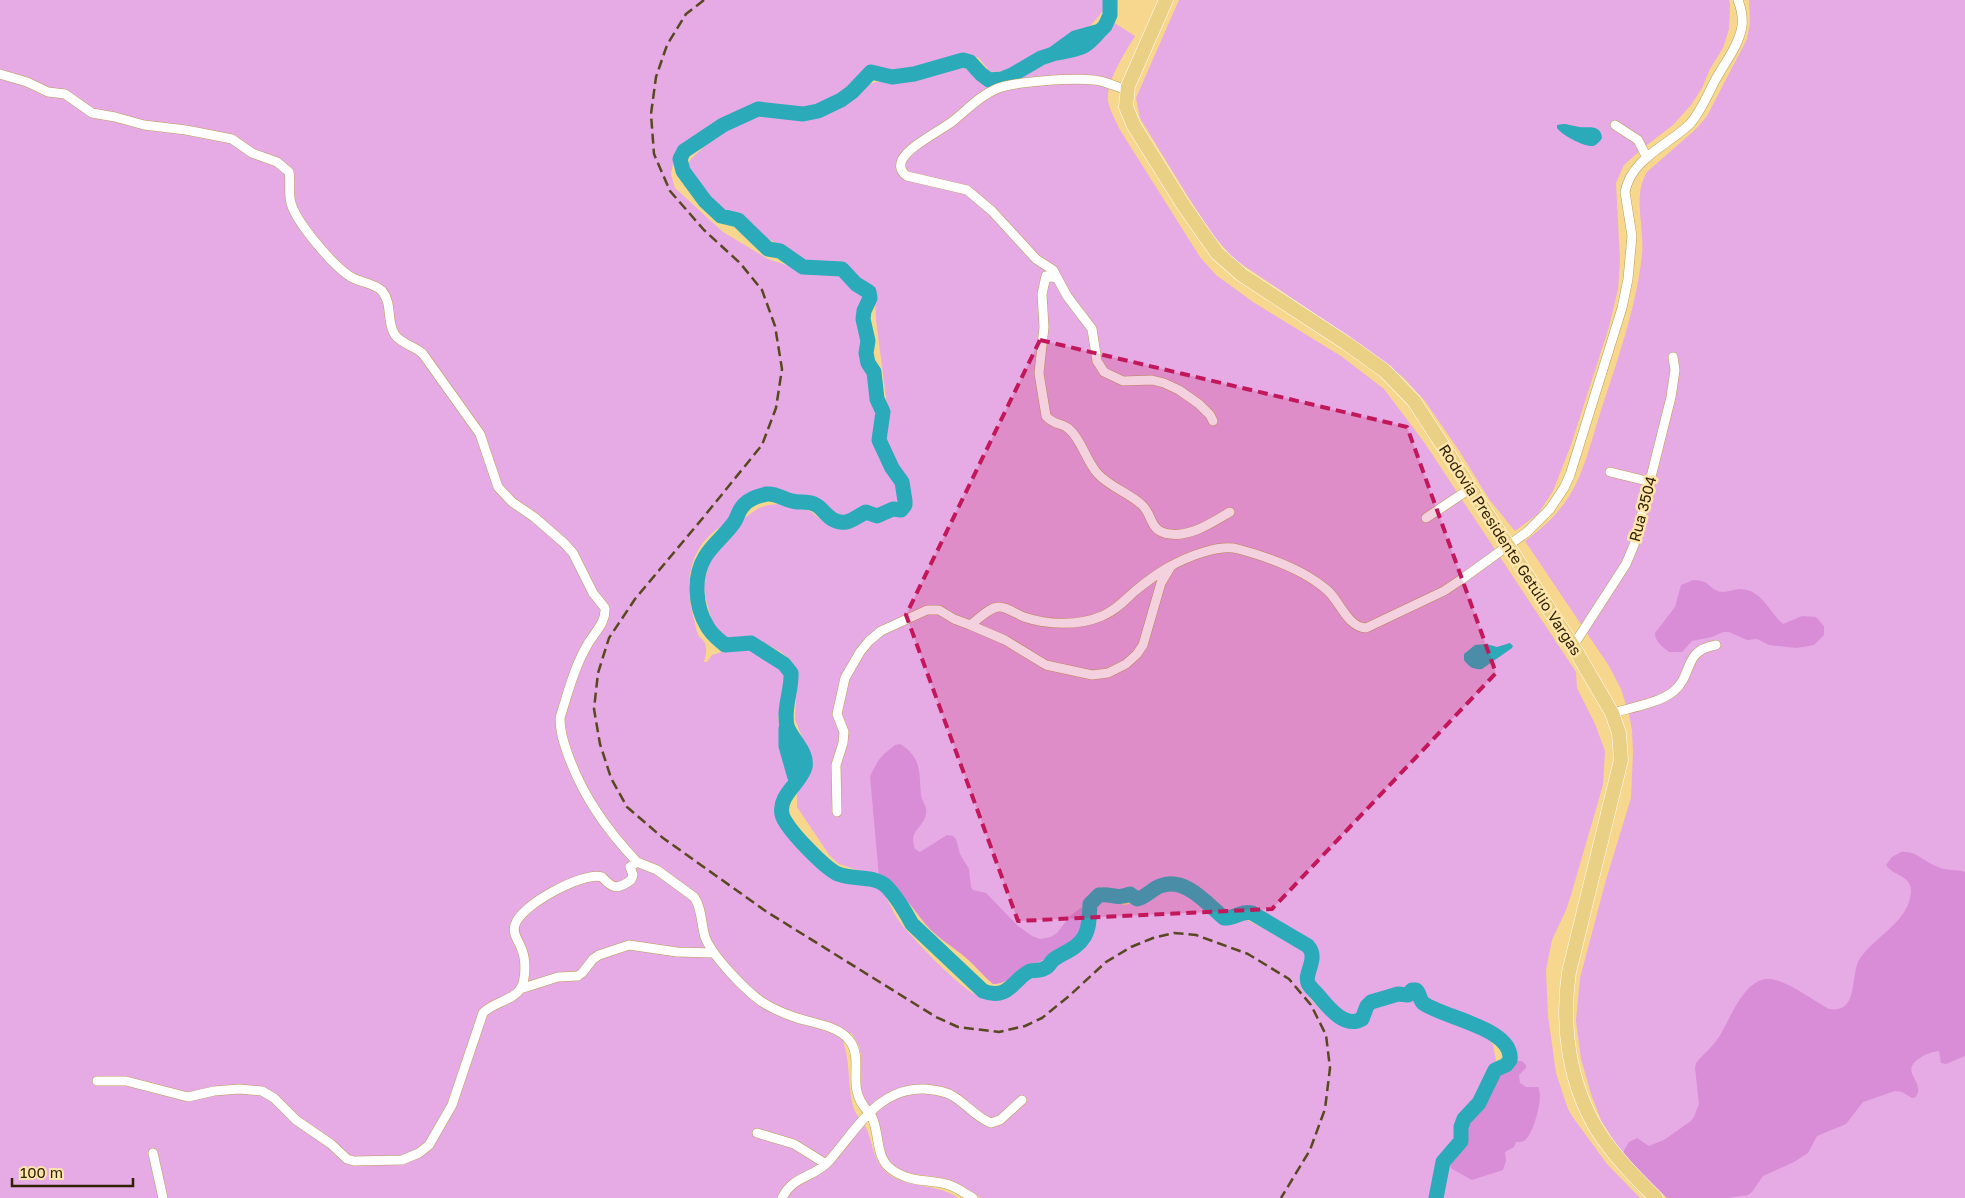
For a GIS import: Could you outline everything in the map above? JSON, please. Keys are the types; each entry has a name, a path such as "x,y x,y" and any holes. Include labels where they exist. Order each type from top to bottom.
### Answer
{"main road":[{"name":"Rodovia Presidente Getúlio Vargas","path":"1166,0 1131,74 1127,90 1126,107 1134,126 1184,206 1217,253 1242,274 1385,371 1414,401 1573,646 1612,713 1619,733 1621,760 1569,972 1566,992 1567,1039 1576,1080 1599,1133 1623,1164 1656,1198"}],"street":[{"path":"970,625 991,610 999,607 1036,620 1052,622 1087,621 1103,616 1114,609 1159,572 1175,562 1210,550 1234,548 1274,560 1318,583 1329,592 1355,624 1366,628 1444,591 1527,532 1550,509 1570,475 1615,335 1624,301 1632,236 1625,192 1627,184 1636,168 1689,125 1696,117 1724,63 1734,49 1742,26 1742,16 1738,0"},
{"path":"0,74 27,82 48,92 65,94 92,113 115,116 144,125 193,131 232,139 252,153 277,162 289,172 290,201 300,221 347,275 358,282 368,284 380,290 389,305 394,334 408,346 420,350 480,434 498,487 512,502 534,517 564,543 573,554 592,593 605,608 604,621 582,655 560,718 560,726 572,766 591,804 616,840 637,862 657,870 698,902 700,922 713,952 748,991 762,1002 795,1018 834,1030 850,1040 856,1054 855,1081 858,1097 874,1124 880,1154 885,1163 892,1169 914,1180 948,1185 973,1198"},
{"path":"1127,90 1096,80 1063,80 1014,85 996,89 982,97 910,151 903,158 900,166 902,173 907,176 967,190 1002,221 1036,259 1053,270 1066,296 1092,328 1097,361 1104,372 1123,381 1152,380 1164,383 1179,390 1200,404 1210,415 1212,421"},
{"path":"1615,125 1638,140 1647,158"},
{"path":"1057,278 1046,276 1042,294 1044,327 1039,373 1046,416 1056,424 1069,429 1098,474 1144,507 1150,521 1162,532 1168,534 1187,532 1205,526 1230,512"},
{"name":"Rua 3504","path":"1573,646 1626,564 1634,545 1674,383 1673,356"},
{"path":"1610,472 1651,482"},
{"path":"1426,518 1471,488"},
{"path":"837,812 836,766 843,743 844,732 837,714 845,678 860,652 881,631 927,610 939,610 954,620 1005,640 1052,667 1092,675 1108,673 1132,659 1143,645 1161,583 1175,562"},
{"path":"1612,713 1660,699 1674,691 1684,678 1692,656 1716,644"},
{"path":"520,989 523,981 524,962 522,948 514,933 514,926 521,913 552,891 591,876 602,877 613,887 619,886 633,878 630,867 637,862"},
{"path":"97,1081 126,1081 188,1097 214,1091 239,1089 262,1091 274,1098 296,1120 331,1144 347,1158 354,1160 402,1160 419,1153 434,1138 452,1105 483,1013 489,1007 511,997 520,989 558,977 578,976 599,955 629,945 677,952 713,952"},
{"path":"782,1198 796,1181 826,1164 845,1139 885,1099 917,1089 939,1090 951,1095 979,1117 991,1123 1000,1120 1022,1100"},
{"path":"757,1133 794,1144 826,1164"},
{"path":"153,1153 164,1198"}],"highlighted area":[{"path":"1040,340 1407,427 1496,673 1272,909 1018,921 906,615"}],"shaded area":[{"path":"0,0 1105,0 1104,10 1091,25 1051,50 1031,58 1010,71 990,72 979,58 969,55 942,60 917,71 890,74 867,68 860,74 851,88 833,101 812,109 754,105 702,131 677,153 674,158 671,174 675,188 723,232 768,259 792,267 844,275 861,293 863,298 860,319 865,341 863,359 872,380 877,409 877,427 873,439 889,470 899,481 902,501 898,506 890,506 882,512 868,508 860,509 842,519 831,515 817,501 791,499 777,491 767,490 749,496 737,504 732,510 730,521 705,540 697,552 692,565 689,593 697,632 706,645 704,662 707,662 712,655 740,646 759,651 787,671 788,685 778,717 788,778 776,805 778,819 785,833 811,858 835,875 867,881 880,888 899,921 914,939 949,974 971,992 979,996 990,999 1009,996 1025,981 1043,976 1083,947 1091,932 1095,908 1103,900 1125,905 1141,901 1162,891 1177,889 1198,900 1208,914 1215,918 1230,922 1242,919 1247,920 1303,949 1307,953 1308,958 1303,978 1305,989 1313,1002 1344,1025 1353,1026 1362,1023 1370,1007 1373,1005 1413,997 1429,1011 1484,1033 1493,1045 1496,1061 1484,1082 1480,1096 1461,1119 1454,1139 1442,1156 1436,1172 1431,1198 981,1198 950,1180 909,1173 894,1166 887,1160 861,1091 861,1055 859,1046 852,1034 843,1030 854,1109 867,1129 882,1168 893,1177 909,1183 942,1190 958,1198 0,1198"},
{"path":"1179,0 1729,0 1729,29 1723,48 1710,69 1702,88 1691,105 1673,125 1624,165 1616,183 1620,261 1618,289 1609,327 1571,445 1553,491 1538,514 1515,531 1489,499 1425,401 1403,377 1366,348 1234,259 1213,235 1187,195 1140,118 1136,98"},
{"path":"1749,0 1965,0 1965,1198 1667,1198 1622,1154 1601,1120 1581,1059 1576,1021 1580,978 1606,880 1631,798 1632,730 1621,689 1609,666 1525,541 1550,520 1565,502 1575,486 1587,457 1625,337 1635,296 1642,255 1640,192 1647,172 1696,129 1707,116 1747,39 1750,23"},
{"path":"1113,22 1135,36 1113,76 1108,93 1110,108 1120,130 1200,257 1216,275 1253,302 1341,356 1384,389 1424,442 1576,672 1577,688 1595,724 1605,751 1603,785 1571,895 1552,940 1546,970 1548,1016 1556,1073 1568,1109 1607,1164 1640,1198 1440,1198 1446,1165 1464,1143 1468,1121 1484,1105 1491,1085 1514,1061 1514,1054 1506,1040 1494,1029 1486,1025 1451,1013 1430,1002 1417,986 1406,991 1398,991 1370,998 1363,1006 1357,1018 1352,1020 1347,1018 1331,1005 1313,984 1314,953 1310,943 1304,938 1253,911 1248,910 1226,914 1203,893 1180,880 1156,883 1138,893 1130,891 1123,893 1102,887 1096,889 1082,907 1082,931 1076,940 1045,960 1021,970 1004,982 993,984 967,958 930,929 915,908 905,900 894,885 879,877 839,864 830,856 797,807 797,794 811,768 807,750 795,719 797,674 794,666 790,659 781,652 753,637 723,637 714,628 704,586 709,561 730,539 741,520 759,508 780,504 810,511 824,522 841,525 866,518 882,520 902,514 907,511 911,503 905,475 891,454 885,439 887,405 876,320 875,296 872,290 845,266 820,264 803,259 767,238 739,215 723,209 693,175 688,164 691,159 717,134 751,117 762,114 796,118 817,115 843,104 870,84 876,82 912,78 955,66 963,67 986,84 1009,79 1041,65 1084,52 1101,39"},
{"path":"1693,580 1706,583 1721,592 1741,589 1748,590 1760,597 1783,624 1802,616 1816,617 1824,626 1824,635 1814,645 1797,648 1769,645 1757,639 1747,640 1729,632 1723,632 1712,637 1692,641 1682,652 1669,652 1658,642 1655,633 1675,607 1681,585"},
{"path":"900,744 916,760 921,795 926,809 924,819 913,838 915,849 920,852 947,835 953,836 956,839 960,854 969,869 973,890 986,893 1018,926 1040,939 1051,937 1057,933 1070,916 1082,907 1081,930 1074,942 1053,955 1024,968 1006,981 993,984 969,960 932,931 912,906 894,888 879,877 870,776 884,754 895,745"},
{"path":"1901,852 1916,855 1941,868 1965,872 1965,1056 1946,1064 1941,1063 1939,1051 1929,1053 1920,1058 1914,1063 1912,1068 1918,1086 1916,1097 1912,1098 1902,1092 1895,1091 1863,1102 1846,1124 1817,1136 1808,1153 1794,1162 1763,1176 1748,1195 1727,1198 1667,1198 1622,1154 1629,1142 1637,1138 1649,1146 1664,1140 1691,1121 1699,1104 1696,1063 1717,1041 1739,1001 1753,985 1761,980 1777,980 1829,1009 1839,1009 1845,1006 1852,992 1859,960 1898,920 1909,902 1911,891 1908,882 1886,865 1892,857"},
{"path":"1514,1061 1522,1061 1526,1065 1526,1068 1519,1075 1520,1083 1526,1087 1538,1087 1540,1092 1535,1121 1526,1139 1522,1142 1516,1142 1514,1147 1505,1152 1506,1161 1503,1170 1472,1180 1452,1169 1448,1162 1464,1143 1468,1121 1484,1105 1491,1085"}],"water":[{"path":"1563,124 1597,129 1602,138 1593,146 1584,145 1563,134 1557,128 1557,125"},
{"path":"1510,643 1513,646 1512,648 1482,669 1472,668 1464,660 1464,654 1475,645 1486,644 1497,647"}],"waterway":[{"path":"1110,0 1110,15 1105,26 1100,31 1075,38 1053,54 1041,58 1002,79 989,80 970,62 963,60 914,74 892,77 871,72 852,92 841,100 818,111 803,114 758,109 723,125 684,151 680,159 683,171 705,201 721,216 738,220 768,249 780,251 803,267 842,269 856,284 869,292 870,298 864,311 863,319 868,341 866,353 868,363 874,372 877,399 883,412 879,440 892,468 902,482 905,501 905,505 901,510 893,509 877,516 866,512 849,521 840,522 835,521 818,506 811,503 792,501 770,494 751,500 741,508 733,523 711,548 701,565 697,582 700,610 709,629 725,645 751,643 784,664 791,673 786,713 787,726 802,750 805,767 803,773 783,801 782,814 784,820 797,837 832,871 844,876 876,880 886,886 897,899 912,924 983,991 992,993 1005,991 1024,974 1048,966 1053,960 1078,945 1087,930 1090,904 1099,895 1121,896 1130,894 1137,899 1157,887 1169,884 1187,888 1203,899 1224,918 1248,912 1252,913 1308,946 1312,956 1307,979 1308,983 1332,1011 1343,1019 1349,1021 1362,1019 1367,1006 1371,1002 1398,994 1408,995 1412,990 1416,990 1423,1003 1476,1025 1501,1040 1508,1049 1510,1060 1506,1065 1495,1070 1479,1103 1464,1119 1461,1127 1461,1141 1443,1162 1436,1198"},
{"path":"1057,53 1084,46 1099,32"},
{"path":"786,728 786,746 796,781"}],"railway":[{"path":"704,0 686,14 667,45 656,77 651,114 654,154 670,191 704,230 740,263 762,290 775,326 782,369 776,408 762,445 635,599 609,638 598,673 594,709 600,744 611,778 627,807 663,838 767,912 936,1017 958,1027 999,1032 1025,1026 1042,1018 1106,962 1131,947 1153,938 1174,933 1196,935 1248,954 1289,979 1311,1005 1326,1035 1330,1068 1325,1109 1310,1150 1281,1198"}]}
